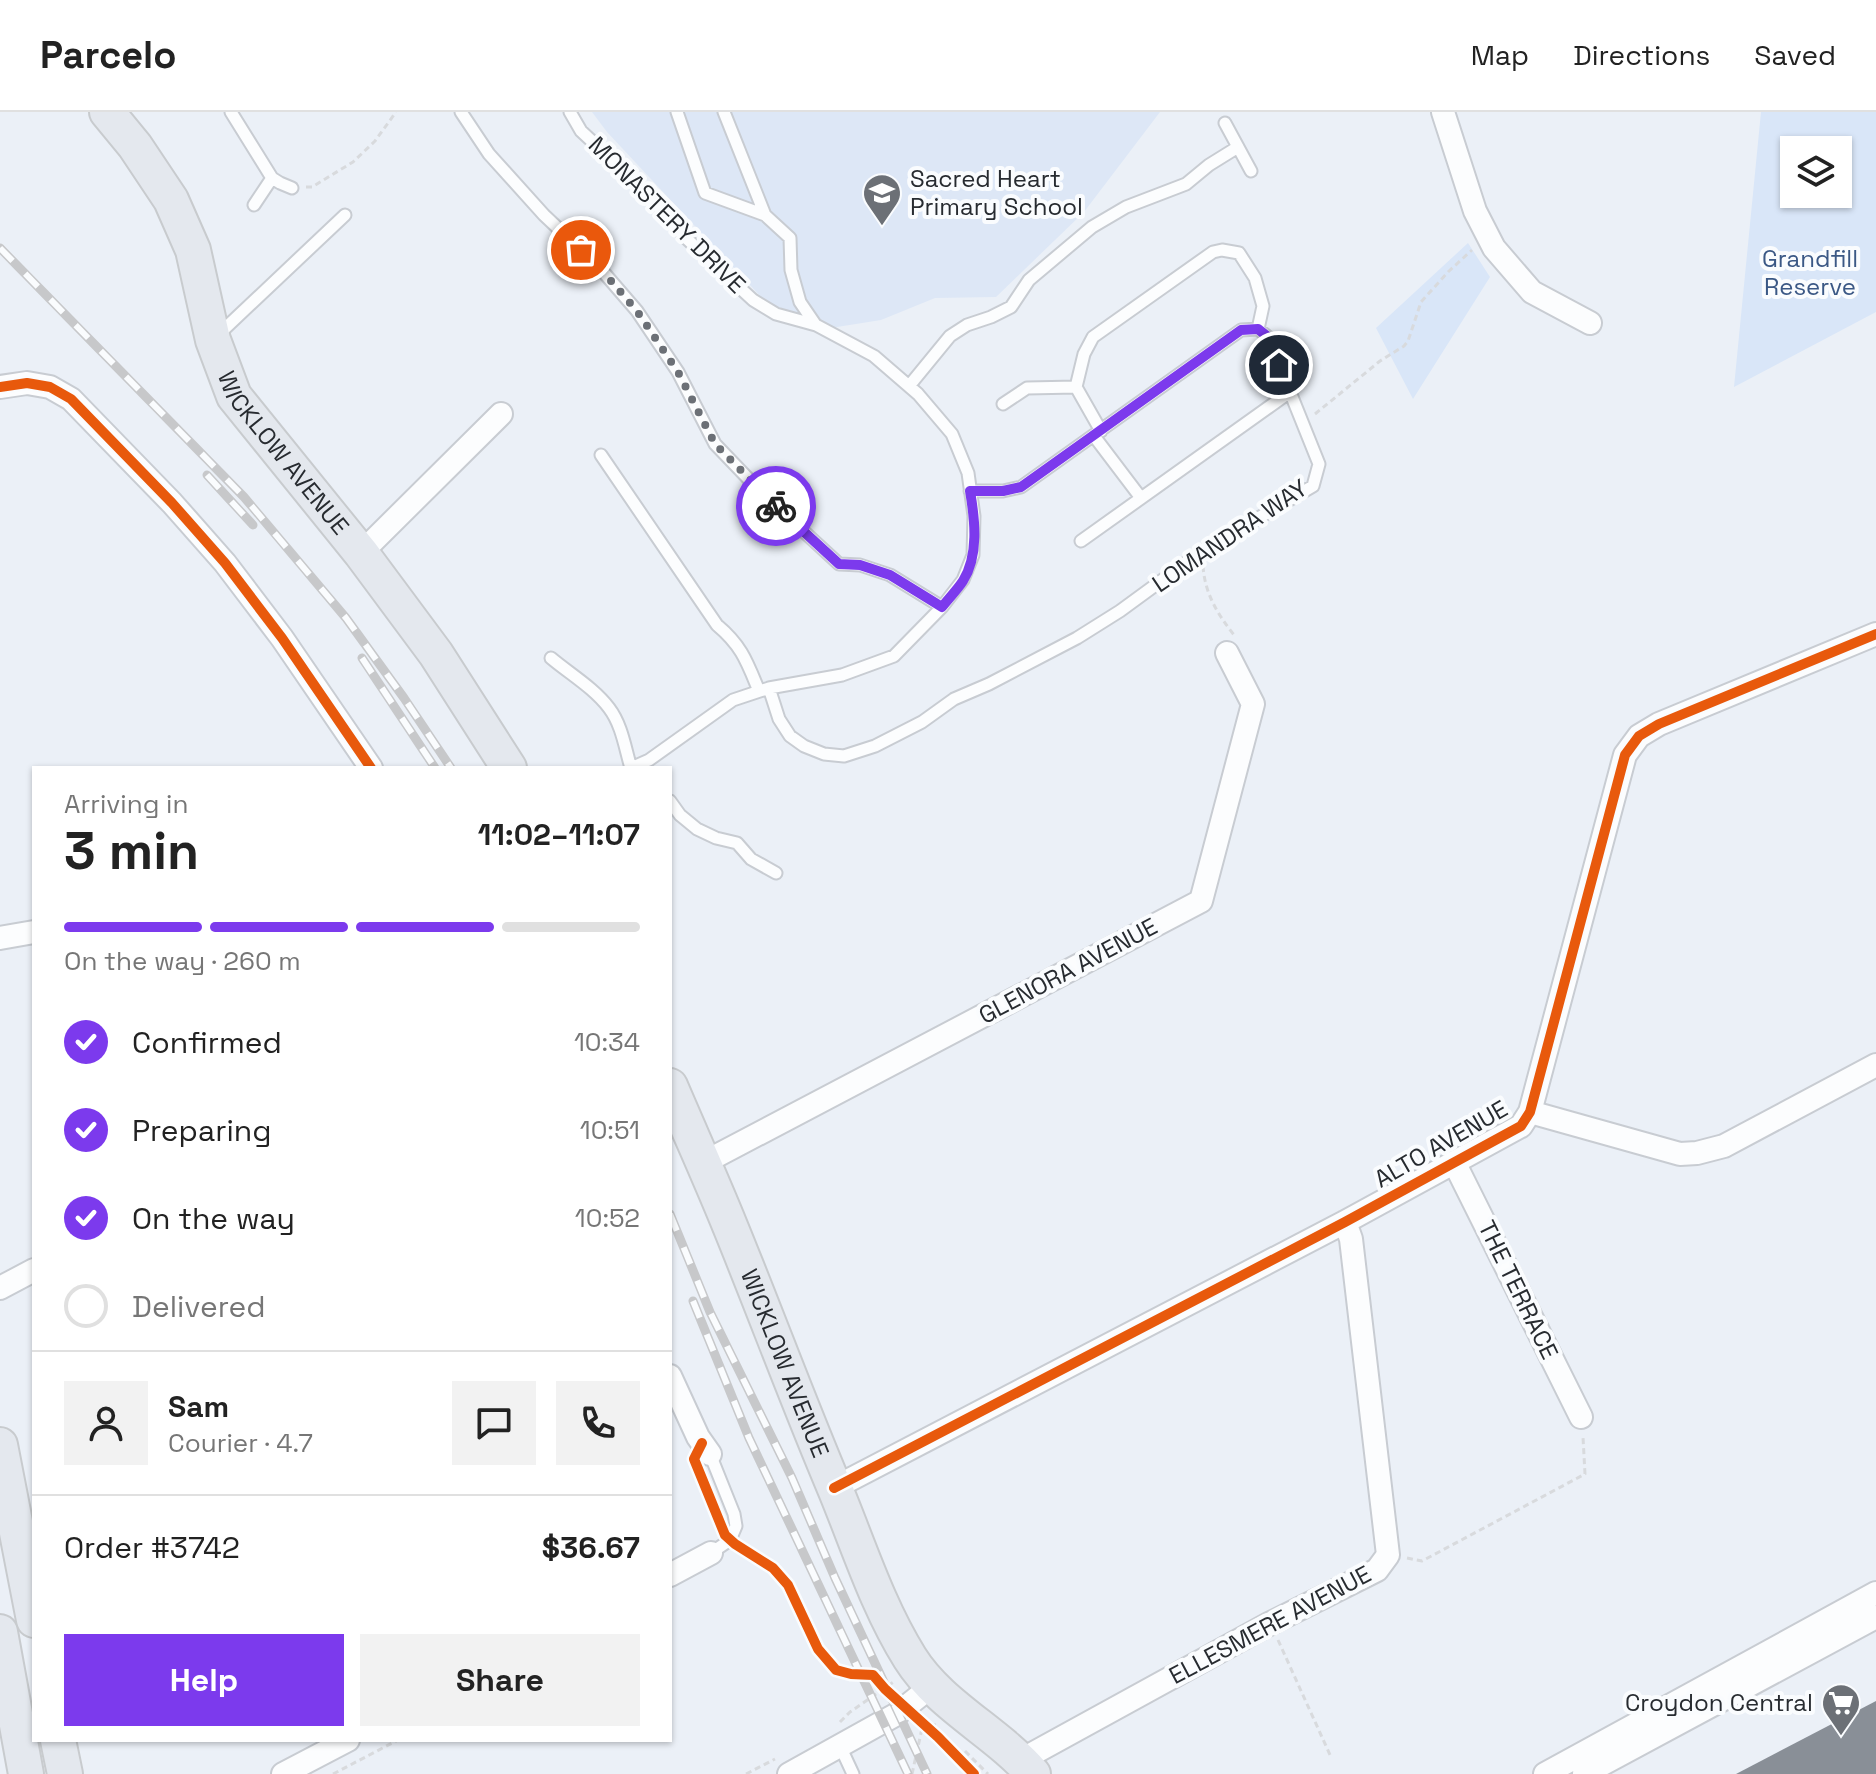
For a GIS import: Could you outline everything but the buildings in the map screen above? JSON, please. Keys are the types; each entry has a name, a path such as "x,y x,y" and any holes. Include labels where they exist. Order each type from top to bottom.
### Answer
{"main road":[{"name":"WICKLOW AVENUE","path":"107,112 135,146 171,200 193,250 213,340 234,396 361,553 436,654 508,766"},
{"name":"WICKLOW AVENUE","path":"672,1091 886,1613 909,1657 957,1708 1027,1767"},
{"path":"0,1445 19,1557 32,1612"},
{"path":"0,1632 26,1774"},
{"path":"58,1742 65,1774"}],"street":[{"path":"1443,112 1475,211 1494,248 1532,292 1590,323"},
{"path":"0,387 27,383 50,387 71,399 172,503 225,563 282,638 367,766"},
{"path":"361,553 501,414"},
{"name":"ALTO AVENUE","path":"834,1488 1345,1222 1521,1126 1530,1112 1625,755 1639,736 1659,724 1876,634"},
{"name":"GLENORA AVENUE","path":"703,1163 1201,901 1253,704 1227,653"},
{"path":"0,938 32,932"},
{"path":"1530,1112 1680,1154 1697,1153 1724,1146 1876,1065"},
{"name":"THE TERRACE","path":"1454,1162 1581,1417"},
{"name":"ELLESMERE AVENUE","path":"1027,1767 1269,1624 1377,1570 1388,1555 1351,1239 1345,1222"},
{"path":"0,1288 32,1271"},
{"path":"672,1380 698,1437 710,1454"},
{"path":"672,1574 711,1553"},
{"path":"1545,1774 1876,1593"},
{"path":"1584,1774 1876,1617"},
{"path":"789,1774 897,1714 933,1685"},
{"path":"283,1774 344,1742"}],"lane":[{"path":"231,112 272,178 292,188"},
{"path":"461,112 489,154 544,215 599,267 637,311 678,372 715,444 762,493 839,564 860,565 890,575 942,607"},
{"name":"MONASTERY DRIVE","path":"570,112 581,131 640,186 687,239 753,300 776,314 816,325 874,356 918,394 952,434 968,473 974,516 973,555 963,580 942,607 894,656 842,675 764,690 733,700 651,764"},
{"path":"677,112 705,193 765,215 790,238 791,270 800,302 816,325"},
{"path":"724,112 765,215"},
{"path":"1225,123 1251,171"},
{"path":"909,386 950,336 967,325 1011,307 1029,280 1092,227 1126,207 1186,184 1238,147"},
{"path":"254,205 272,178"},
{"path":"213,340 345,215"},
{"path":"970,491 1003,491 1021,487 1098,433 1241,330 1258,329 1263,306 1255,278 1239,253 1213,252 1093,337 1084,354 1076,387 1098,433 1141,498"},
{"name":"LOMANDRA WAY","path":"601,455 717,625 734,639 790,736 824,754 844,756 875,746 922,722 954,699 1077,638 1120,611 1202,551 1313,486 1319,464 1268,337 1258,329"},
{"path":"1003,404 1027,388 1076,387"},
{"path":"1081,541 1290,392"},
{"path":"551,658 610,709 621,730 630,766"},
{"path":"672,804 697,829 737,843 751,859 776,873"},
{"path":"710,1454 736,1526 730,1540 711,1553"},
{"path":"840,1746 853,1774"}],"path":[{"path":"292,188 312,187 353,162 375,141 396,112"},
{"path":"1303,424 1380,361 1404,346 1421,302 1448,272 1473,250 1478,258 1494,248"},
{"path":"1202,551 1205,585 1215,609 1234,635 1227,653"},
{"path":"1388,1555 1422,1561 1585,1474 1581,1417"},
{"path":"1269,1624 1331,1757"},
{"path":"879,1682 938,1737"},
{"path":"912,1774 923,1724"},
{"path":"333,1774 394,1742"},
{"path":"956,1755 974,1774"}],"shaded area":[{"name":"Sacred Heart Primary School","path":"592,112 1160,112 1084,212 996,297 935,298 881,320 818,330 815,325 764,300 607,132"}],"green space":[{"name":"Grandfill Reserve","path":"1761,112 1876,112 1876,312 1734,387"},
{"path":"1468,243 1490,277 1413,399 1376,328"}],"railway":[{"path":"0,248 244,497 346,618 450,766"},
{"path":"207,475 253,525"},
{"path":"362,658 434,766"},
{"path":"672,1219 710,1312 792,1478 927,1774"},
{"path":"693,1301 749,1438 908,1774"}],"cycle path":[{"path":"0,387 27,383 50,387 71,399 172,503 225,563 282,638 370,766"},
{"path":"834,1488 1345,1222 1521,1126 1530,1112 1625,755 1639,736 1659,724 1876,634"},
{"path":"702,1443 694,1459 725,1535 773,1568 788,1585 818,1649 836,1670 873,1675 974,1774"}],"way so far":[{"path":"581,250 637,311 678,372 715,444 776,506"}],"place":[{"name":"Sacred Heart Primary School","path":"882,227"},
{"name":"Croydon Central","path":"1841,1737"}],"route":[{"path":"776,506 839,564 860,565 890,575 942,607 963,580 973,555 974,516 970,491 1003,491 1021,487 1241,330 1258,329 1268,337 1279,365"}]}
